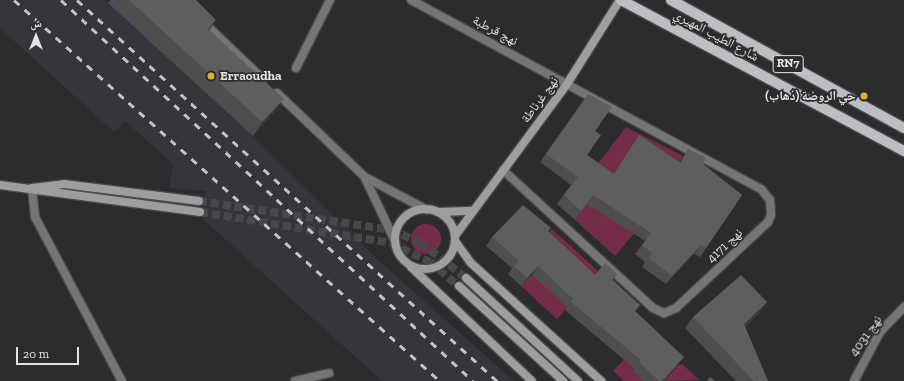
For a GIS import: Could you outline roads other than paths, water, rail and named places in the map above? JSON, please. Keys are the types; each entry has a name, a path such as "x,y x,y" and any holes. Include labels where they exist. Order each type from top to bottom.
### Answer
{"main road":[{"name":"شارع الطيب المهيري","path":"621,0 904,151"},
{"name":"شارع الطيب المهيري","path":"671,0 904,128"}],"street":[{"path":"296,68 330,0"},
{"name":"نهج قرطبة","path":"411,0 567,84"},
{"name":"نهج غرناطة","path":"455,238 473,211 567,84 621,0"},
{"path":"194,13 365,177 427,210"},
{"name":"نهج 4171","path":"503,170 658,312 676,308 768,222 772,208 761,189 567,84"},
{"path":"365,177 402,259 532,381"},
{"path":"0,184 32,188 52,194 200,212"},
{"path":"32,188 64,184 199,201"},
{"path":"32,188 36,217 122,381"},
{"path":"395,241 396,231 404,218 417,210 437,212 473,211"},
{"path":"437,212 452,226 455,238 471,263 601,381"},
{"path":"409,265 423,269 437,267 451,254 455,238"},
{"path":"466,278 578,381"},
{"path":"459,286 563,381"},
{"name":"نهج 4031","path":"854,381 880,332 904,307"},
{"path":"295,381 329,373"}],"tunnel":[{"path":"199,201 391,230 421,243 466,278"},
{"path":"200,212 391,243 430,262 459,286"}],"railway":[{"path":"14,0 440,381"},
{"path":"61,0 473,381"},
{"path":"77,0 497,381"}],"place":[{"name":"Erraoudha","path":"211,76"},
{"name":"حي الروضة (ذهاب)","path":"864,96"}]}
